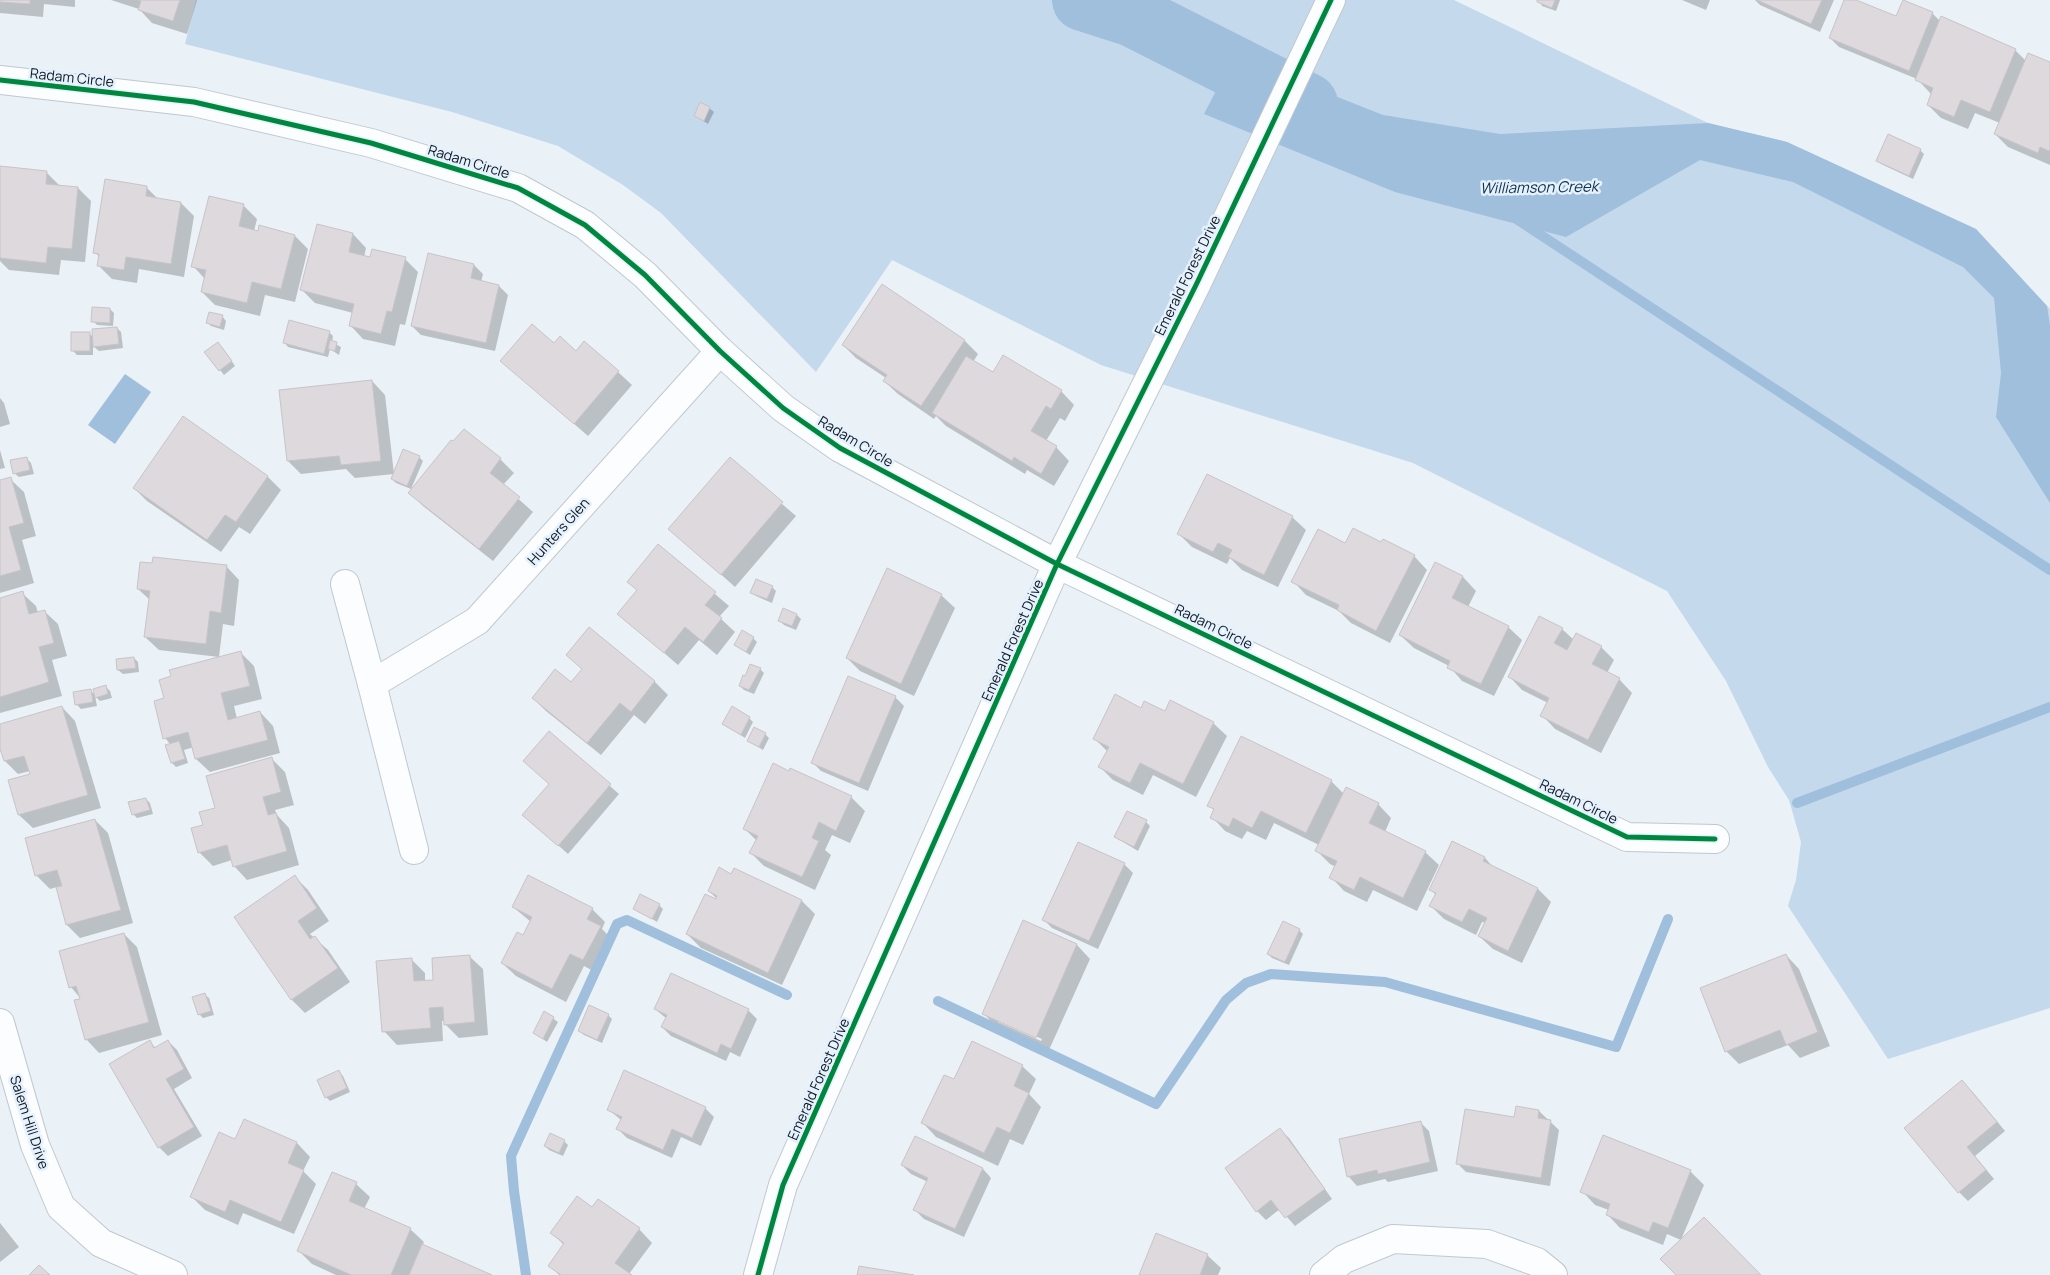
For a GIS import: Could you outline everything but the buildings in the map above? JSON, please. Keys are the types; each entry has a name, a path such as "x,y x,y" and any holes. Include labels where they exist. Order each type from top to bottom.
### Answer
{"street":[{"name":"Emerald Forest Drive","path":"758,1275 783,1185 1057,564 1196,285 1331,0"},
{"name":"Radam Circle","path":"0,80 194,102 371,143 518,188 585,225 645,275 720,351 783,408 840,448 1057,564 1627,836 1715,839"},
{"name":"Hunters Glen","path":"372,684 477,621 720,351"},
{"path":"344,584 372,684 414,850"},
{"name":"Salem Hill Drive","path":"0,1023 35,1145 61,1207 101,1243 173,1275"},
{"path":"1324,1275 1344,1259 1393,1239 1487,1244 1538,1262 1553,1275"}],"shaded area":[{"path":"196,0 1454,0 1708,123 1787,142 1976,229 2050,309 2050,1008 1888,1059 1788,906 1796,880 1801,842 1789,800 1768,767 1726,681 1667,591 1413,463 1101,365 892,260 816,372 661,213 623,185 558,146 452,112 185,44"}],"water":[{"path":"1234,56 1383,115 1500,134 1708,123 1787,142 1976,229 2047,306 2050,326 2050,503 1996,417 2001,373 1994,298 1963,267 1793,182 1700,160 1566,237 1395,192 1204,114"},
{"path":"125,374 151,392 115,444 88,425"}],"waterway":[{"name":"Williamson Creek","path":"1083,0 1133,16 1307,104"},
{"path":"1518,220 2050,570"},
{"path":"1797,803 2050,707"},
{"path":"938,1001 1156,1104 1226,1000 1246,983 1271,974 1385,982 1616,1047 1668,919"},
{"path":"526,1275 511,1156 617,924 627,920 787,995"}],"cycle path":[{"path":"758,1275 783,1185 1057,564 1196,285 1331,0"},
{"path":"0,80 194,102 371,143 518,188 585,225 645,275 720,351 783,408 840,448 1057,564 1627,837 1715,839"}]}
